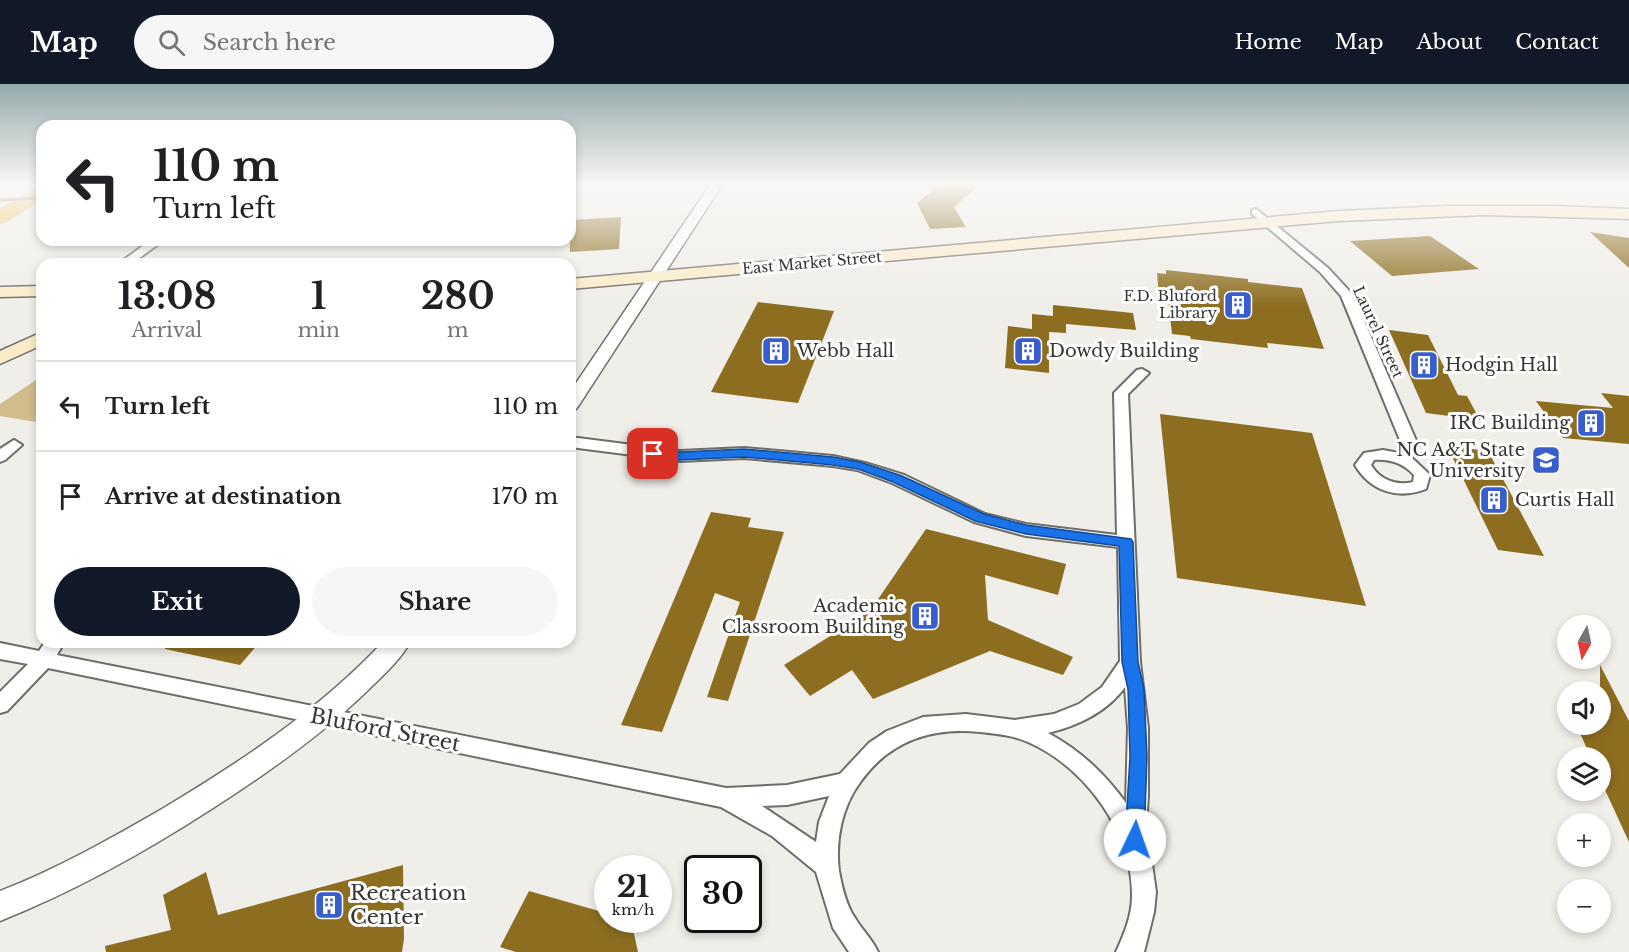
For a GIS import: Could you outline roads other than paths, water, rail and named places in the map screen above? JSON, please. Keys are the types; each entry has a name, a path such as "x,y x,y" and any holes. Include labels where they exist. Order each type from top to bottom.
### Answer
{"main road":[{"name":"East Market Street","path":"576,283 658,270 1094,226"},
{"name":"East Market Street","path":"576,271 658,270 975,248 1183,226"},
{"path":"975,248 1062,234 1068,231 1065,227"},
{"path":"0,292 36,291"},
{"path":"0,358 36,341"}],"street":[{"path":"576,396 688,226"},
{"name":"Laurel Street","path":"1272,226 1324,270 1347,295 1410,445 1404,460"},
{"path":"132,258 150,246"},
{"path":"1129,952 1134,945 1145,893 1135,840 1139,757 1136,689 1130,662 1121,393 1142,373"},
{"path":"576,443 680,456 744,453 833,461 860,466 898,479 980,518 1026,530 1126,542"},
{"path":"0,457 14,445"},
{"path":"0,705 43,661 51,648"},
{"path":"0,906 113,853 206,798 320,717 374,670 393,648"},
{"name":"Bluford Street","path":"0,651 726,798 787,795 844,783"},
{"path":"865,952 842,921 827,867 829,822 844,783 875,750 915,728 962,721 1010,728 1039,727 1072,717 1106,696 1130,662"},
{"path":"1010,728 1049,743 1084,768 1114,801 1135,840"},
{"name":"Bluford Street","path":"726,798 760,815 799,841 827,867"}],"place":[{"name":"F.D. Bluford Library","path":"1238,305"},
{"name":"Webb Hall","path":"776,351"},
{"name":"Dowdy Building","path":"1028,351"},
{"name":"Hodgin Hall","path":"1424,365"},
{"name":"IRC Building","path":"1591,423"},
{"name":"NC A&T State University","path":"1546,460"},
{"name":"Curtis Hall","path":"1494,500"},
{"name":"Academic Classroom Building","path":"925,616"},
{"name":"Recreation Center","path":"329,905"}]}
